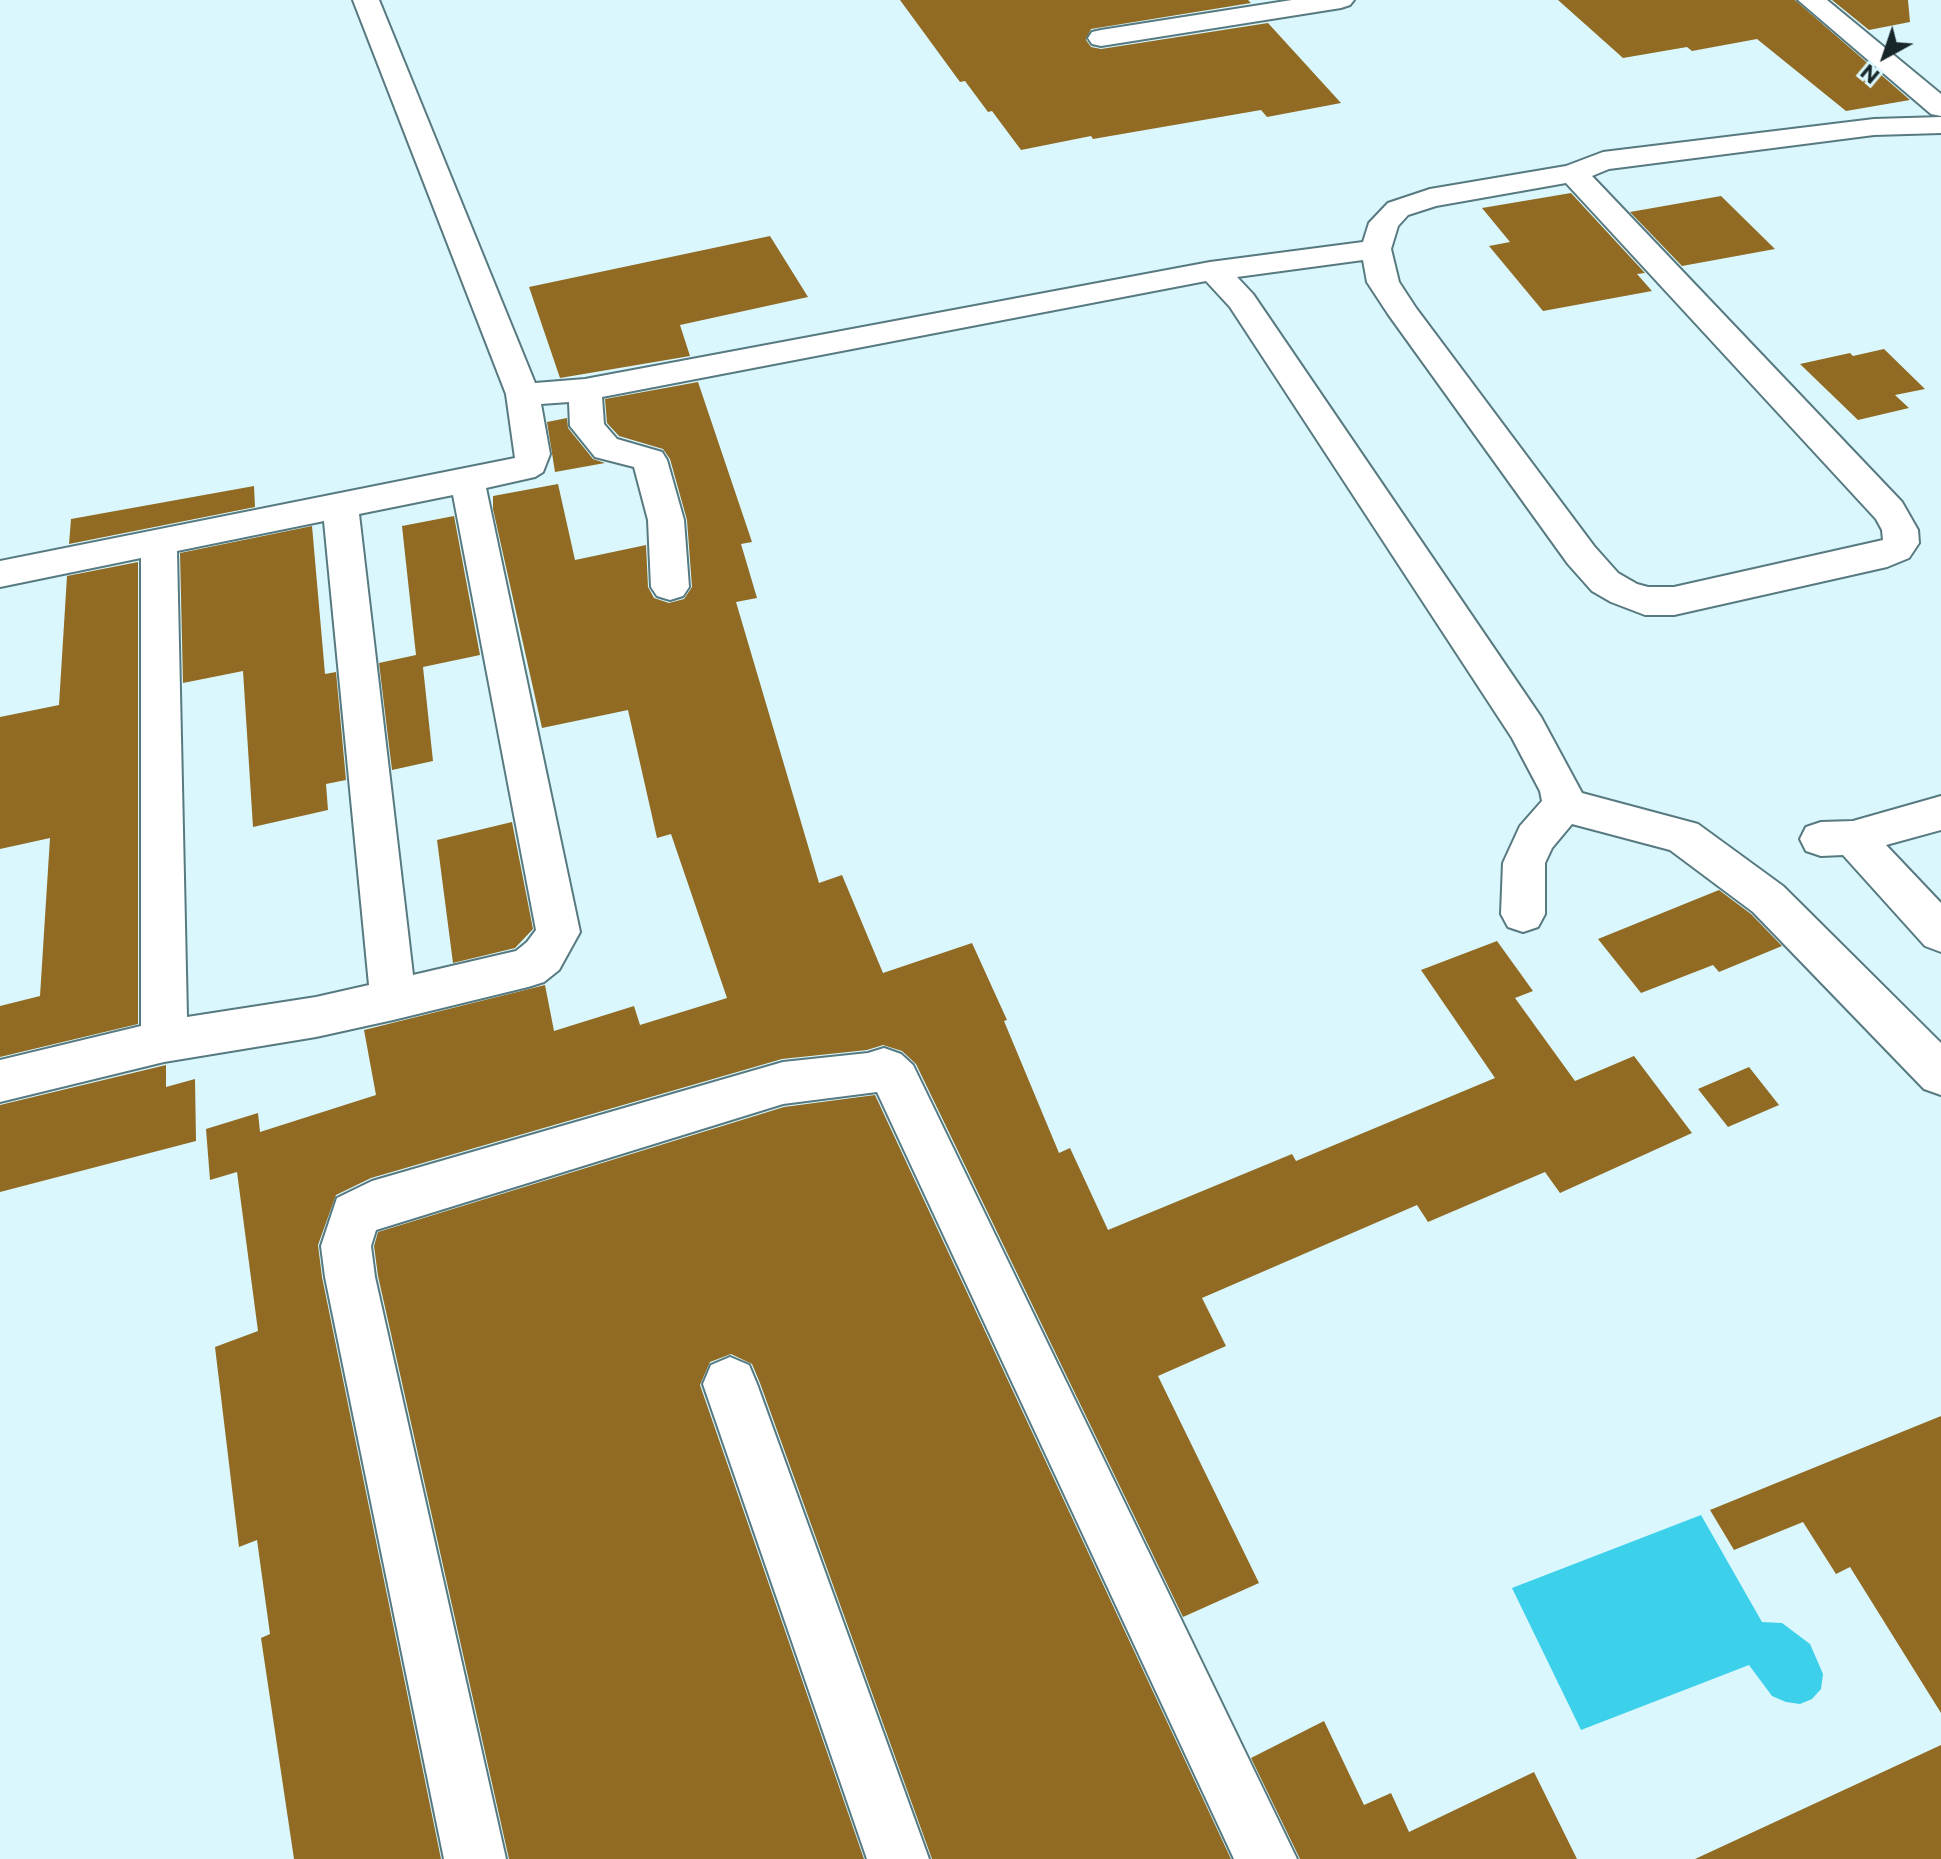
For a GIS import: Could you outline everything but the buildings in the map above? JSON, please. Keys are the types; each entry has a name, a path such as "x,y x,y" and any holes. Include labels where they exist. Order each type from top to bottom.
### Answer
{"street":[{"path":"0,574 523,469 531,464 533,454 523,394 366,0"},
{"path":"1101,38 1341,0"},
{"path":"1811,0 1941,108"},
{"path":"1573,173 1889,511 1900,530 1901,543 1887,554 1674,601 1645,601 1605,582 1581,555 1383,282 1376,249 1384,223 1398,209 1430,198 1573,173 1603,161 1874,127 1941,125"},
{"path":"523,394 585,390 1210,271 1376,249"},
{"path":"1210,271 1242,301 1527,728 1561,791 1563,805 1535,838 1524,863 1523,914"},
{"path":"585,390 587,426 607,449 631,452 650,460 666,520 670,587"},
{"path":"0,1081 164,1041 316,1017 393,1000 528,968 543,956 558,932 467,479"},
{"path":"340,505 393,1000"},
{"path":"159,544 164,1041"},
{"path":"1563,805 1683,836 1768,899 1941,1074"},
{"path":"1941,813 1837,838 1941,933"},
{"path":"475,1859 350,1277 346,1246 355,1215 372,1205 783,1083 868,1074 884,1069 896,1080 1266,1859"},
{"path":"730,1384 898,1859"}],"water":[{"path":"1701,1515 1762,1622 1782,1623 1810,1644 1823,1674 1821,1689 1812,1699 1800,1704 1786,1702 1772,1696 1749,1665 1581,1730 1512,1588"}]}
